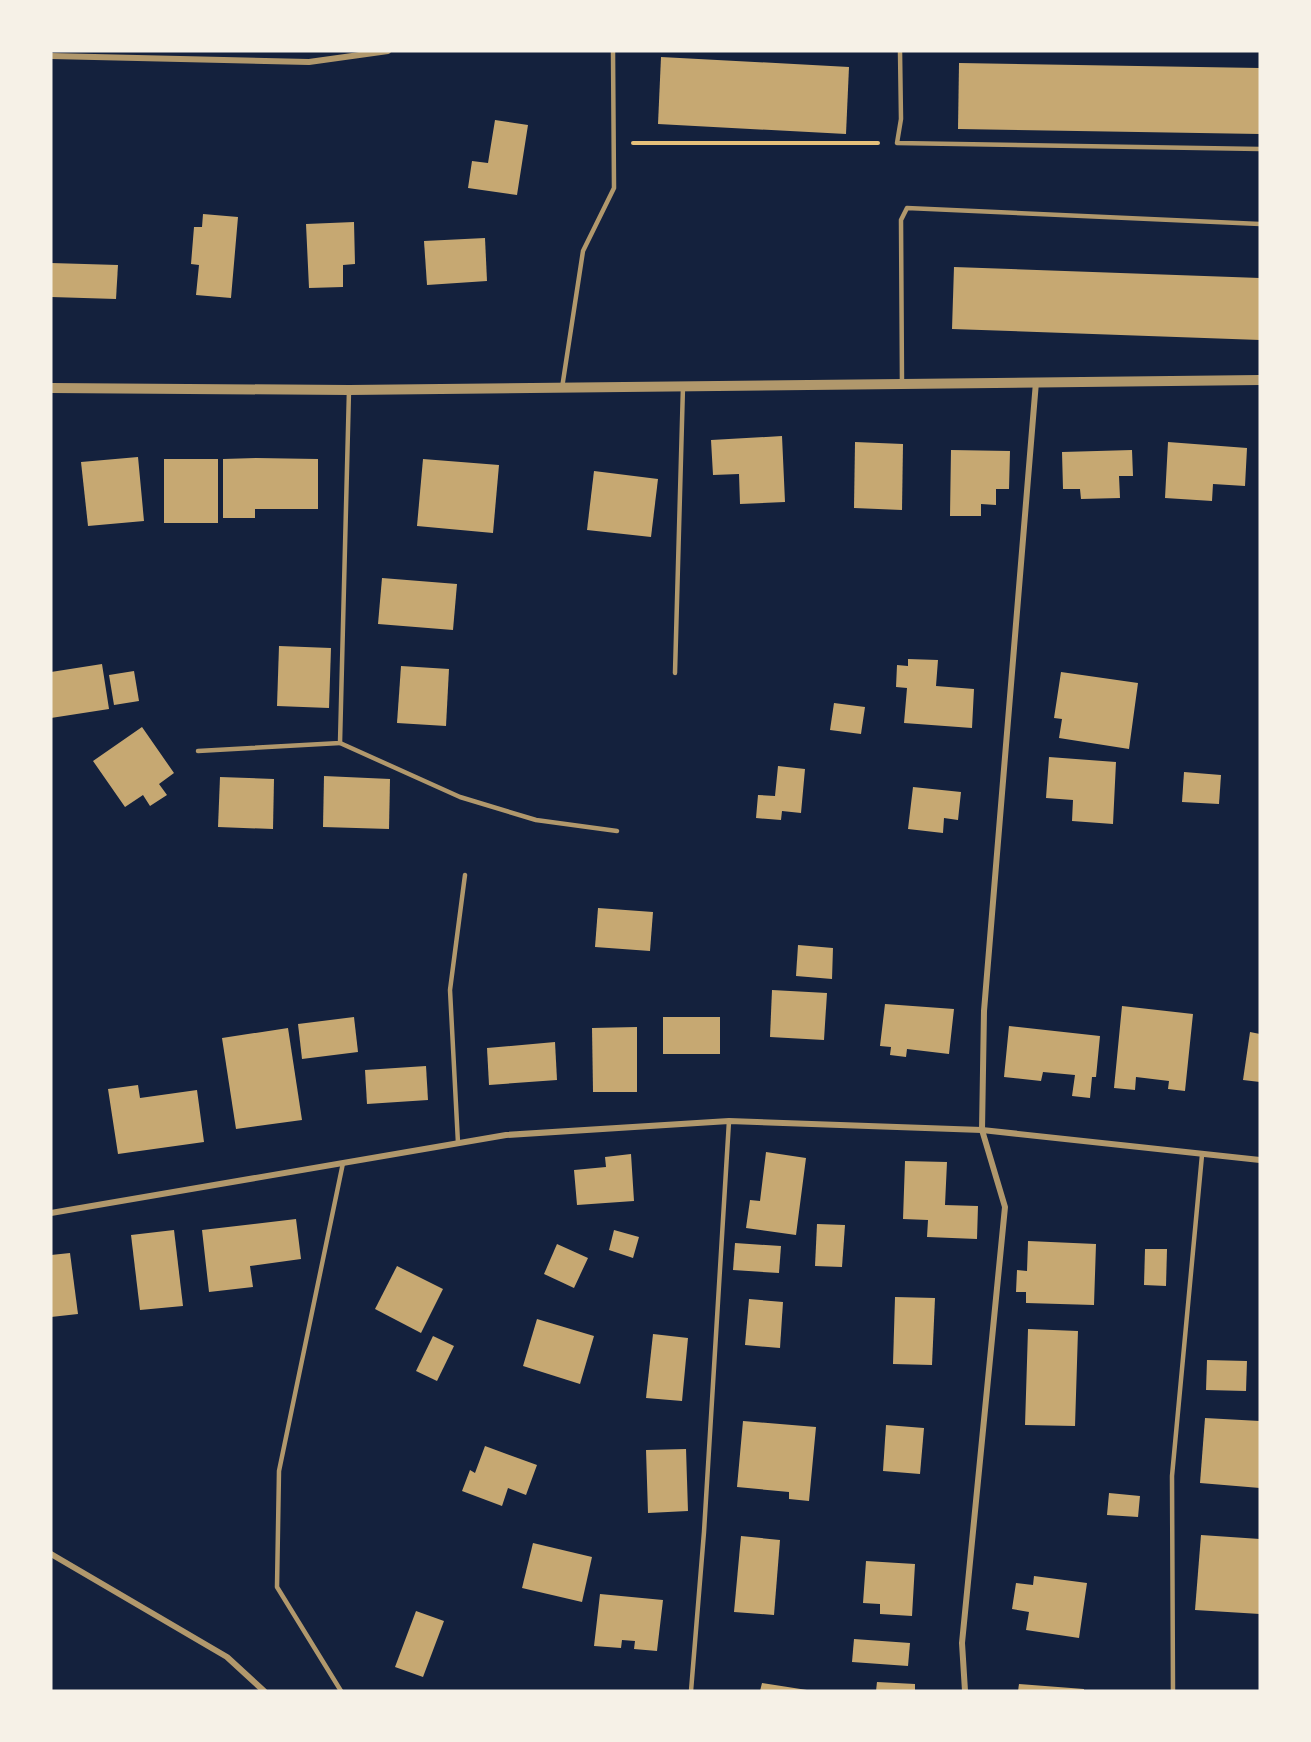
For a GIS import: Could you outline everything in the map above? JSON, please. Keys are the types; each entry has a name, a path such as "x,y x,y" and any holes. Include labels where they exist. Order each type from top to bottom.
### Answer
{"street":[{"path":"51,56 309,62 388,51"},
{"path":"51,388 350,390 1260,380"},
{"path":"965,1691 962,1642 1005,1207 982,1130 984,1011 1036,381"},
{"path":"51,1213 506,1135 729,1121 982,1130 1260,1160"},
{"path":"51,1554 226,1657 264,1691"}],"lane":[{"path":"562,387 583,251 614,188 614,51"},
{"path":"900,51 901,119 897,143 1260,149"},
{"path":"902,383 901,220 907,208 1260,224"},
{"path":"675,673 683,386"},
{"path":"340,743 350,390"},
{"path":"198,752 340,743 460,797 536,820 616,831"},
{"path":"458,1143 450,990 465,875"},
{"path":"691,1691 704,1532 729,1121"},
{"path":"1173,1691 1172,1476 1202,1155"},
{"path":"341,1691 277,1587 279,1471 344,1163"}],"path":[{"path":"614,143 897,143"}],"building":[{"path":"661,57 849,67 846,134 658,124"},
{"path":"959,63 1260,68 1260,134 958,129"},
{"path":"495,120 528,125 517,195 468,188 472,161 488,163"},
{"path":"203,214 238,217 231,298 196,295 199,265 191,264 194,227 202,227"},
{"path":"354,222 355,264 343,265 343,287 309,288 306,224"},
{"path":"485,238 487,281 427,285 424,241"},
{"path":"51,263 118,265 116,299 51,297"},
{"path":"954,267 1260,278 1260,340 952,329"},
{"path":"782,436 785,502 740,504 739,474 713,475 711,440"},
{"path":"855,442 903,444 902,510 854,508"},
{"path":"1168,442 1247,448 1245,486 1213,484 1212,501 1165,498"},
{"path":"951,450 1010,451 1009,489 996,489 996,505 981,504 981,516 950,516"},
{"path":"1132,450 1133,476 1119,476 1120,498 1081,499 1080,489 1063,489 1062,452"},
{"path":"138,457 144,521 88,526 81,462"},
{"path":"164,459 218,459 218,523 164,523"},
{"path":"223,459 318,459 318,509 255,509 255,518 223,518"},
{"path":"423,459 499,465 493,533 417,526"},
{"path":"594,471 658,479 651,537 587,530"},
{"path":"382,578 457,584 453,630 378,624"},
{"path":"279,646 331,648 329,708 277,706"},
{"path":"908,659 938,660 936,686 974,689 972,728 904,723 907,688 896,687 897,665 908,666"},
{"path":"102,664 109,709 51,718 51,672"},
{"path":"401,666 449,669 446,726 397,723"},
{"path":"134,671 139,701 114,705 109,675"},
{"path":"1061,672 1138,683 1129,749 1059,738 1062,719 1054,718"},
{"path":"834,703 865,707 861,734 830,730"},
{"path":"142,727 174,773 159,784 167,795 150,806 143,795 125,807 93,761"},
{"path":"1049,757 1116,762 1113,824 1072,821 1073,800 1046,798"},
{"path":"778,766 805,769 801,813 782,811 781,820 756,818 758,795 775,796"},
{"path":"1184,772 1221,775 1219,804 1182,802"},
{"path":"324,776 390,779 389,829 323,827"},
{"path":"220,777 274,779 273,829 218,827"},
{"path":"913,787 961,792 958,820 944,818 943,833 908,829"},
{"path":"598,908 653,912 650,951 595,947"},
{"path":"798,945 833,948 832,979 796,976"},
{"path":"772,990 827,993 824,1040 770,1037"},
{"path":"885,1004 954,1009 949,1054 907,1049 906,1057 890,1055 891,1047 880,1046"},
{"path":"1122,1006 1193,1014 1185,1091 1168,1089 1169,1081 1136,1077 1135,1090 1114,1088"},
{"path":"354,1017 358,1052 302,1059 298,1024"},
{"path":"663,1017 720,1017 720,1054 663,1054"},
{"path":"1009,1026 1100,1036 1096,1077 1092,1077 1090,1098 1072,1096 1075,1075 1043,1072 1041,1081 1004,1077"},
{"path":"637,1027 637,1092 593,1092 592,1028"},
{"path":"288,1028 302,1120 236,1129 222,1038"},
{"path":"1250,1032 1260,1034 1260,1082 1243,1080"},
{"path":"555,1042 557,1080 489,1085 487,1048"},
{"path":"426,1066 428,1100 367,1104 365,1070"},
{"path":"138,1085 140,1098 197,1090 204,1142 118,1154 108,1089"},
{"path":"766,1152 806,1158 796,1235 746,1228 750,1200 760,1201"},
{"path":"631,1154 634,1201 577,1205 574,1170 606,1167 605,1157"},
{"path":"905,1161 947,1162 945,1205 978,1206 977,1239 927,1237 928,1220 903,1219"},
{"path":"296,1219 301,1259 250,1266 253,1287 209,1292 202,1230"},
{"path":"817,1224 845,1225 842,1267 815,1266"},
{"path":"174,1230 183,1306 140,1310 131,1235"},
{"path":"614,1230 639,1237 633,1258 609,1250"},
{"path":"1028,1241 1096,1244 1094,1305 1026,1303 1026,1292 1016,1292 1017,1270 1027,1271"},
{"path":"735,1243 781,1246 779,1273 733,1270"},
{"path":"557,1244 588,1258 574,1288 544,1274"},
{"path":"1145,1249 1167,1249 1166,1286 1144,1285"},
{"path":"70,1253 78,1314 51,1317 51,1255"},
{"path":"397,1266 443,1289 421,1333 375,1309"},
{"path":"895,1297 935,1298 932,1365 893,1364"},
{"path":"749,1299 783,1302 780,1348 745,1345"},
{"path":"537,1319 594,1336 580,1384 523,1366"},
{"path":"1028,1329 1078,1331 1075,1426 1025,1425"},
{"path":"653,1334 688,1338 682,1401 646,1398"},
{"path":"433,1336 454,1346 437,1381 416,1371"},
{"path":"1207,1360 1247,1361 1246,1391 1206,1390"},
{"path":"1205,1418 1260,1421 1260,1488 1200,1483"},
{"path":"743,1421 816,1427 809,1501 789,1499 789,1492 737,1487"},
{"path":"886,1425 924,1428 920,1474 883,1471"},
{"path":"485,1446 537,1465 526,1495 508,1488 502,1506 462,1491 470,1470 475,1473"},
{"path":"686,1449 688,1511 648,1513 646,1450"},
{"path":"1109,1493 1140,1496 1138,1517 1107,1515"},
{"path":"1201,1535 1260,1539 1260,1614 1195,1610"},
{"path":"741,1536 780,1540 774,1615 734,1612"},
{"path":"533,1543 592,1557 582,1602 522,1588"},
{"path":"866,1561 915,1564 912,1616 880,1614 880,1604 863,1603"},
{"path":"1034,1576 1087,1583 1079,1638 1026,1630 1029,1612 1012,1609 1016,1583 1033,1585"},
{"path":"600,1594 663,1600 657,1651 634,1649 635,1641 622,1640 621,1648 594,1646"},
{"path":"416,1611 444,1621 423,1677 395,1667"},
{"path":"854,1639 910,1643 908,1666 852,1662"},
{"path":"877,1682 915,1684 915,1691 876,1691"},
{"path":"762,1683 807,1690 807,1691 760,1691"},
{"path":"1019,1684 1084,1689 1084,1691 1018,1691"}]}
